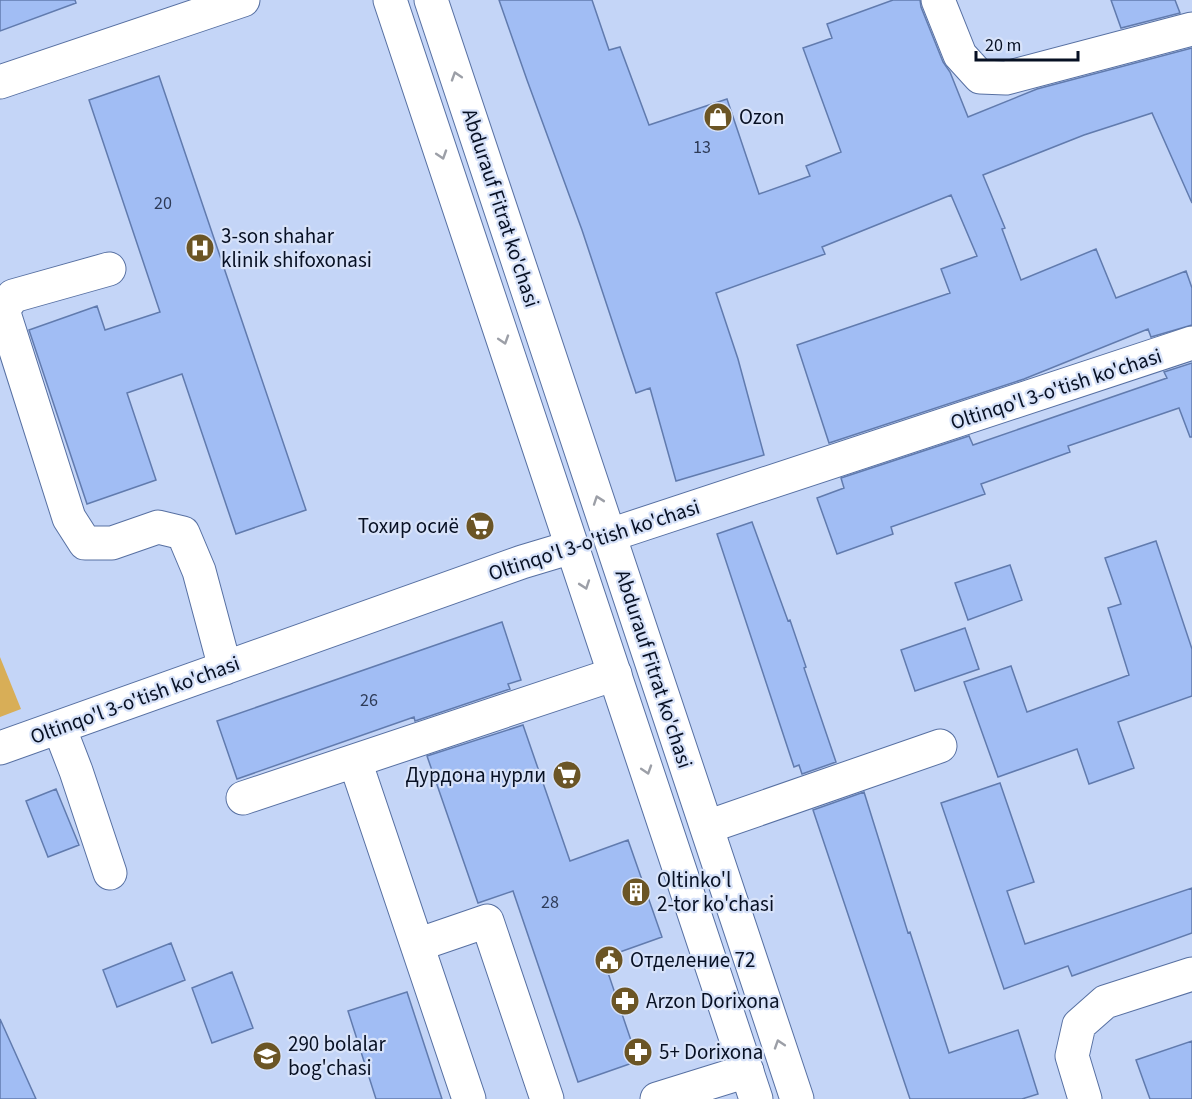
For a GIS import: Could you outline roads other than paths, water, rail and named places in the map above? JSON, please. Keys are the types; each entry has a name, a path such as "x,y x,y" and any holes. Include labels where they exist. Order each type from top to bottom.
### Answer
{"main road":[{"path":"0,82 243,0"},
{"name":"Abdurauf Fitrat ko'chasi","path":"390,0 752,1085"},
{"name":"Abdurauf Fitrat ko'chasi","path":"431,0 797,1099"},
{"path":"938,0 960,54 980,77 1006,78 1192,29"},
{"path":"109,269 13,296 3,310 69,518 85,543 112,543 158,527 183,533 199,571 225,668"},
{"name":"Oltinqo'l 3-o'tish ko'chasi","path":"0,748 522,562 1192,343"},
{"path":"243,798 615,674"},
{"path":"59,727 110,873"},
{"path":"707,827 940,746"},
{"path":"355,761 469,1099"},
{"path":"417,945 487,921 547,1099"},
{"path":"1085,1099 1071,1056 1079,1025 1105,1002 1192,974"},
{"path":"657,1099 752,1085"}],"place":[{"name":"Ozon","path":"718,117"},
{"name":"3-son shahar klinik shifoxonasi","path":"200,248"},
{"name":"Тохир осиё","path":"480,526"},
{"name":"Дурдона нурли","path":"567,775"},
{"name":"Oltinko'l 2-tor ko'chasi","path":"636,892"},
{"name":"Отделение 72","path":"609,960"},
{"name":"Arzon Dorixona","path":"625,1001"},
{"name":"5+ Dorixona","path":"638,1052"},
{"name":"290 bolalar bog'chasi","path":"267,1056"}]}
